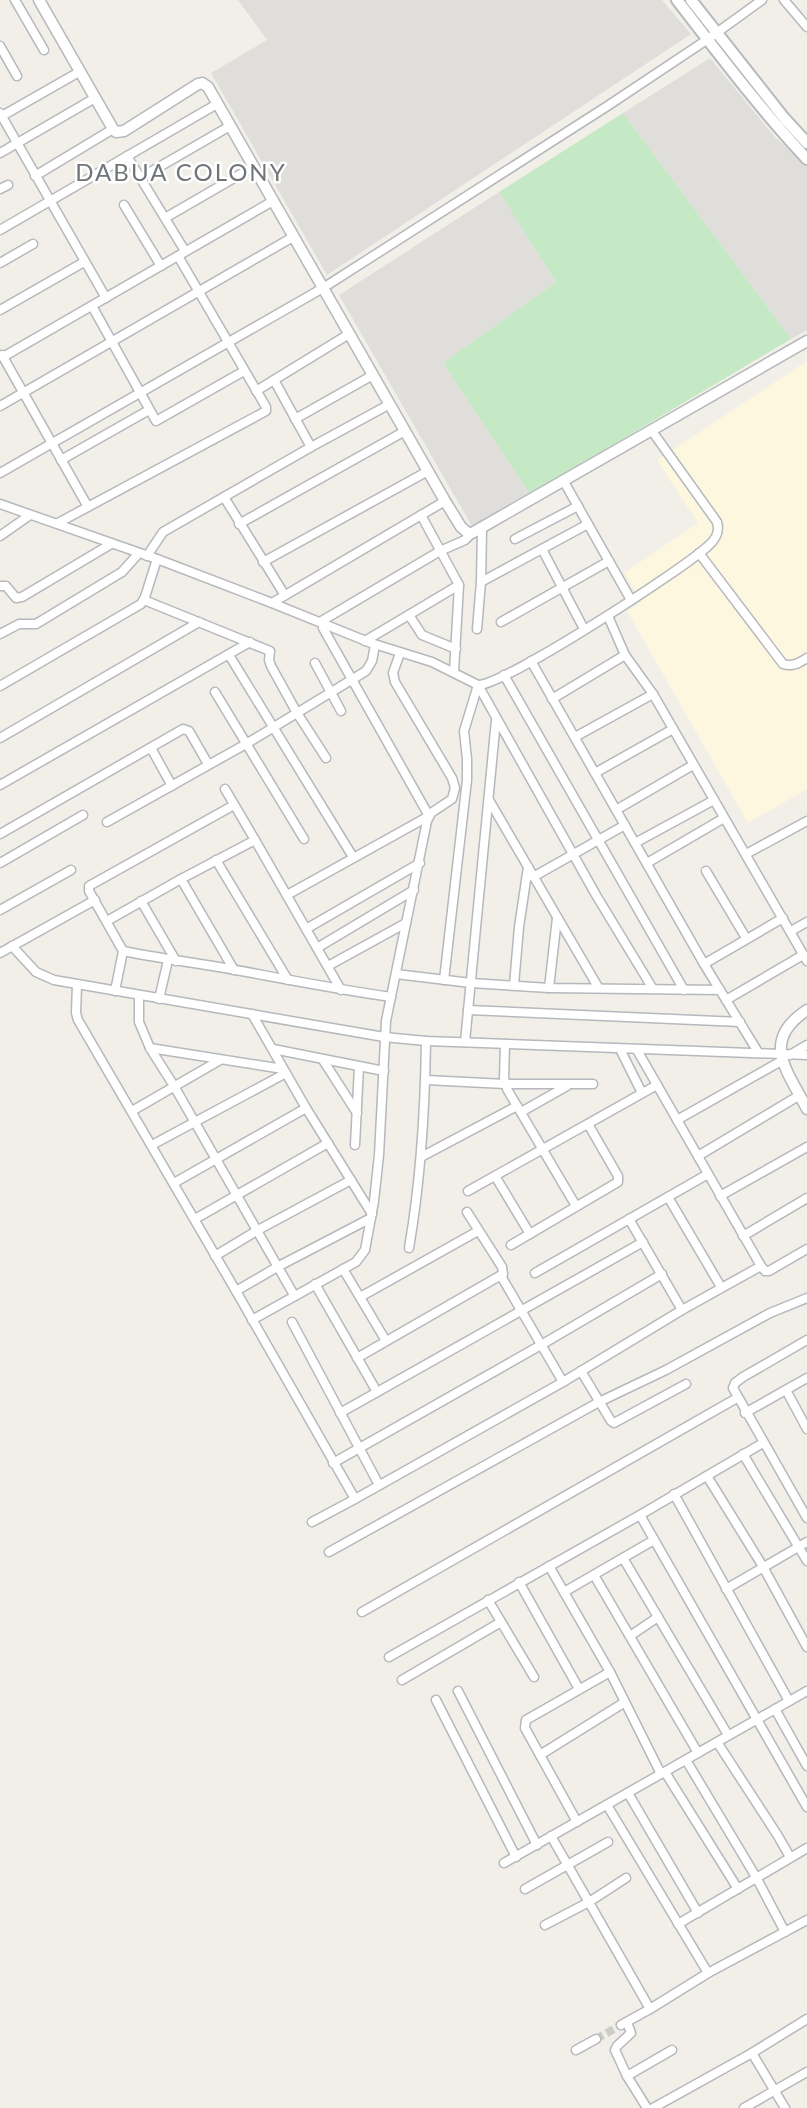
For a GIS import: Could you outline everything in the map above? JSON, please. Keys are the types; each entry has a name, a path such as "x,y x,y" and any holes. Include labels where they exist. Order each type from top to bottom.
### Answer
{"main road":[{"path":"677,0 807,143"},
{"path":"691,0 712,36 807,159"}],"street":[{"path":"15,0 44,50"},
{"path":"39,0 116,132 124,131 202,83 208,87 445,501 464,531 477,530"},
{"path":"0,473 323,288 609,105 762,0"},
{"path":"784,0 807,27"},
{"path":"0,46 17,76"},
{"path":"79,72 1,114 106,298"},
{"path":"0,153 95,98"},
{"path":"0,230 217,104"},
{"path":"140,178 230,126"},
{"path":"35,176 113,129"},
{"path":"58,523 263,414 267,409 199,292 165,218 127,156"},
{"path":"165,218 253,167"},
{"path":"88,507 1,355 92,306 273,201"},
{"path":"124,205 161,266"},
{"path":"0,406 293,237"},
{"path":"0,263 33,244"},
{"path":"0,310 84,262"},
{"path":"92,306 154,419 159,421 244,370"},
{"path":"256,391 349,334"},
{"path":"322,625 440,551 461,542 563,480 807,341"},
{"path":"295,419 373,375"},
{"path":"274,380 311,447"},
{"path":"0,634 19,624 36,624 122,572 163,532 390,404"},
{"path":"61,460 149,410"},
{"path":"239,524 405,431"},
{"path":"0,504 158,559 322,625 432,662 478,685 485,685 608,616 699,553 716,537 719,532 717,522 652,431"},
{"path":"263,562 428,471"},
{"path":"563,480 631,600"},
{"path":"224,497 284,594"},
{"path":"272,603 445,501"},
{"path":"515,539 578,506"},
{"path":"421,515 459,585 454,672"},
{"path":"0,536 30,516"},
{"path":"481,582 588,524"},
{"path":"477,530 481,582 477,629"},
{"path":"0,586 6,586 16,598 22,597 111,544"},
{"path":"542,549 584,629"},
{"path":"699,553 783,664 796,665 807,658"},
{"path":"0,686 137,607 144,600 158,559"},
{"path":"501,622 609,561"},
{"path":"365,641 459,585"},
{"path":"144,600 270,651 269,663 326,758"},
{"path":"409,615 422,635 456,649"},
{"path":"608,616 625,655 653,694 805,958 726,1000"},
{"path":"0,738 200,622"},
{"path":"252,1320 356,1262 363,1255 379,1155 384,1037 429,816 322,625"},
{"path":"1,781 250,642"},
{"path":"107,822 246,744 368,669 375,645"},
{"path":"287,895 429,816 452,799 455,785 395,682 393,673 400,653"},
{"path":"229,655 353,857"},
{"path":"552,699 625,655"},
{"path":"531,661 704,964 758,1052"},
{"path":"315,663 341,711"},
{"path":"504,675 684,990"},
{"path":"478,685 653,989"},
{"path":"444,980 467,780 464,731 478,685"},
{"path":"215,692 304,839"},
{"path":"575,737 653,694"},
{"path":"465,1042 496,720"},
{"path":"0,834 185,728 208,764"},
{"path":"595,774 673,729"},
{"path":"151,748 172,786"},
{"path":"616,810 694,765"},
{"path":"225,789 341,990"},
{"path":"489,800 598,987"},
{"path":"635,843 713,800"},
{"path":"115,990 123,951 89,891 90,884 234,805"},
{"path":"0,863 83,815"},
{"path":"647,863 724,818"},
{"path":"746,854 807,821"},
{"path":"533,877 625,825"},
{"path":"107,921 181,878 255,840"},
{"path":"216,860 288,980"},
{"path":"306,929 420,863"},
{"path":"514,985 528,867"},
{"path":"0,910 71,870"},
{"path":"706,870 746,939"},
{"path":"181,878 234,970"},
{"path":"317,948 414,890"},
{"path":"0,953 95,900"},
{"path":"141,901 172,961 159,999"},
{"path":"549,988 558,917"},
{"path":"704,964 783,918"},
{"path":"791,931 807,922"},
{"path":"328,966 406,923"},
{"path":"12,946 36,972 54,981 384,1037 637,1050 807,1055"},
{"path":"123,951 391,997"},
{"path":"396,974 471,983 549,988 720,990"},
{"path":"77,985 78,1020 355,1499"},
{"path":"139,995 139,1022 150,1048 294,1295"},
{"path":"468,1010 740,1022"},
{"path":"807,1010 793,1020 783,1033 780,1047 807,1108"},
{"path":"252,1014 371,1216"},
{"path":"409,1248 421,1157 426,1041"},
{"path":"505,1044 505,1084 576,1206"},
{"path":"677,1120 807,1045"},
{"path":"150,1048 285,1071"},
{"path":"272,1049 384,1071"},
{"path":"620,1049 642,1094"},
{"path":"637,1050 765,1271 807,1249"},
{"path":"132,1111 221,1059"},
{"path":"323,1060 357,1113"},
{"path":"355,1145 359,1067"},
{"path":"152,1145 285,1071"},
{"path":"425,1080 593,1084"},
{"path":"421,1157 569,1085"},
{"path":"468,1191 657,1085"},
{"path":"698,1156 800,1095"},
{"path":"174,1183 306,1108"},
{"path":"511,1245 619,1180 588,1124"},
{"path":"195,1219 328,1143"},
{"path":"720,1196 807,1147"},
{"path":"535,1273 708,1174"},
{"path":"495,1176 530,1234"},
{"path":"215,1256 351,1180"},
{"path":"668,1197 721,1287"},
{"path":"743,1236 807,1198"},
{"path":"357,1358 501,1276 504,1271 502,1267 467,1212"},
{"path":"236,1291 371,1216"},
{"path":"629,1219 682,1310"},
{"path":"361,1300 367,1293 478,1231"},
{"path":"340,1413 643,1242"},
{"path":"312,1522 562,1382 761,1266"},
{"path":"343,1269 386,1341"},
{"path":"333,1463 662,1274"},
{"path":"501,1276 562,1382"},
{"path":"316,1284 377,1392"},
{"path":"329,1552 599,1402 666,1370 770,1313 807,1297"},
{"path":"292,1322 379,1485"},
{"path":"807,1340 735,1383 733,1388 807,1518"},
{"path":"581,1371 614,1423 686,1384"},
{"path":"746,1413 807,1379"},
{"path":"786,1390 807,1429"},
{"path":"362,1612 737,1398"},
{"path":"389,1657 763,1443"},
{"path":"743,1454 807,1561"},
{"path":"707,1476 807,1647"},
{"path":"674,1494 789,1701"},
{"path":"640,1515 807,1807"},
{"path":"564,1592 654,1540"},
{"path":"726,1589 807,1542"},
{"path":"623,1558 729,1735"},
{"path":"549,1566 610,1672 663,1773 738,1889"},
{"path":"594,1575 698,1753"},
{"path":"519,1582 579,1689"},
{"path":"488,1600 534,1677"},
{"path":"630,1636 658,1617"},
{"path":"402,1680 501,1622"},
{"path":"577,1822 525,1728 526,1720 610,1672"},
{"path":"504,1863 807,1690"},
{"path":"458,1691 537,1845"},
{"path":"436,1700 516,1857"},
{"path":"540,1755 625,1703"},
{"path":"775,1709 807,1766"},
{"path":"718,1742 790,1857"},
{"path":"686,1759 756,1877 785,1932"},
{"path":"628,1793 698,1913"},
{"path":"607,1805 708,1973"},
{"path":"551,1836 650,2009"},
{"path":"525,1889 608,1842"},
{"path":"678,1924 807,1848"},
{"path":"545,1925 589,1902 626,1878"},
{"path":"647,2108 615,2050 631,2033 624,2023 708,1973 807,1920"},
{"path":"653,2108 807,2019"},
{"path":"576,2050 596,2039"},
{"path":"627,2076 672,2050"},
{"path":"752,2053 785,2108"},
{"path":"744,2108 807,2072"}],"shaded area":[{"path":"238,0 662,0 691,34 327,275 211,73 267,40"},
{"path":"710,58 774,136 807,167 807,330 791,339 623,113"},
{"path":"499,192 556,282 443,363 530,494 473,528 339,295"},
{"path":"807,361 807,789 748,823 627,611 642,602 624,573 698,523 657,460"}],"green space":[{"path":"623,113 791,339 530,494 443,363 556,282 499,192"}],"tunnel":[{"path":"596,2039 621,2025"}],"district":[{"name":"DABUA COLONY","path":"181,171"}]}
